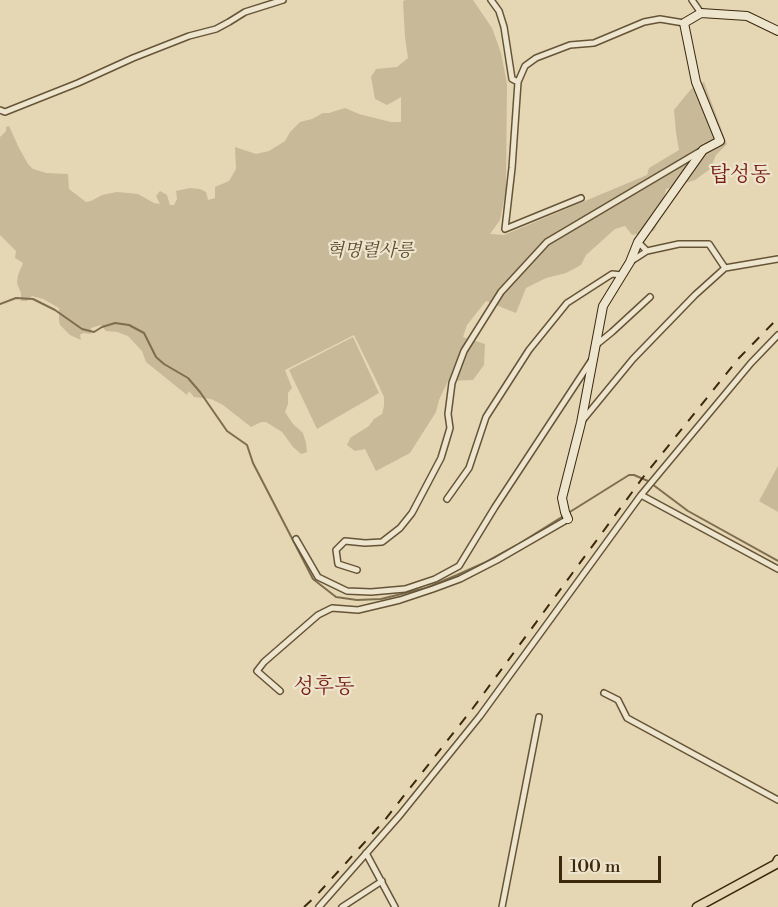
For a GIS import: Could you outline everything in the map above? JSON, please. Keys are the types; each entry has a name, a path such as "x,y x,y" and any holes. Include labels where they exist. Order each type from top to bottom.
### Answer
{"main road":[{"path":"697,907 777,862"}],"street":[{"path":"0,110 5,112 133,58 189,36 216,29 245,12 284,0"},
{"path":"490,0 499,11 504,27 512,79 518,82"},
{"path":"692,0 701,14"},
{"path":"581,198 505,230 518,82 525,66 536,58 570,45 594,43 652,20 684,23 701,14 747,16 778,31"},
{"path":"357,570 338,564 336,550 345,542 382,542 400,528 412,513 441,458 450,428 448,414 452,382 464,351 501,292 547,242 720,141 696,82 684,23"},
{"path":"280,691 257,671 264,662 318,615 332,608 358,610 460,579 497,560 566,516 562,498 581,423 603,306 630,262 638,242 703,150"},
{"path":"638,242 647,252"},
{"path":"630,262 647,252 679,244 709,244 725,268"},
{"path":"581,423 633,359 695,295 725,268 778,258"},
{"path":"447,499 468,468 486,417 529,350 567,303 612,274 621,275"},
{"path":"596,345 650,297"},
{"path":"319,907 400,815 480,716 641,495 751,363 778,335"},
{"path":"296,539 318,577 347,591 371,592 405,589 435,579 459,567 495,507 593,358"},
{"path":"641,495 778,569"},
{"path":"604,693 618,700 627,718 778,800"},
{"path":"502,907 539,717"},
{"path":"366,853 395,907"},
{"path":"342,907 382,881"}],"green space":[{"name":"혁명렬사릉","path":"473,0 492,28 501,53 507,84 506,190 500,220 490,234 504,235 647,175 649,168 679,150 674,110 691,89 704,82 727,144 716,155 710,169 695,180 666,189 654,231 632,235 625,226 615,229 586,255 581,265 526,288 516,313 486,301 467,325 463,337 485,344 484,365 473,380 448,381 436,412 410,453 376,471 365,449 355,451 347,445 350,438 382,414 384,406 384,397 354,335 285,370 292,388 288,393 285,412 303,433 307,452 301,454 282,432 266,422 251,427 223,405 211,399 194,397 189,391 187,395 146,362 142,351 128,336 106,331 101,325 91,328 91,334 80,335 81,340 70,335 60,325 59,308 32,296 27,301 21,301 17,283 23,263 15,258 16,251 0,235 0,137 6,131 6,127 9,126 19,148 33,169 46,173 68,174 69,189 86,202 117,192 138,194 160,204 156,196 160,191 167,195 170,205 174,205 177,199 176,191 190,188 206,192 208,200 215,198 215,187 229,181 236,169 235,147 256,154 269,151 285,141 300,122 345,108 391,122 401,122 401,97 387,105 375,99 371,77 376,69 397,67 408,58 403,1"},
{"path":"353,337 379,393 317,429 289,370"},
{"path":"778,466 778,512 759,501"}],"waterway":[{"path":"0,304 16,298 33,299 55,310 82,329 94,332 115,323 129,325 144,333 156,357 188,378 227,431 247,445 253,463 313,579 336,597 357,600 381,599 426,588 486,562 517,545 629,475 648,481 688,511 778,561"}],"railway":[{"path":"304,907 384,821 473,708 644,476 739,358 778,318"}],"district":[{"name":"탑성동","path":"740,176"},
{"name":"성후동","path":"324,688"}]}
